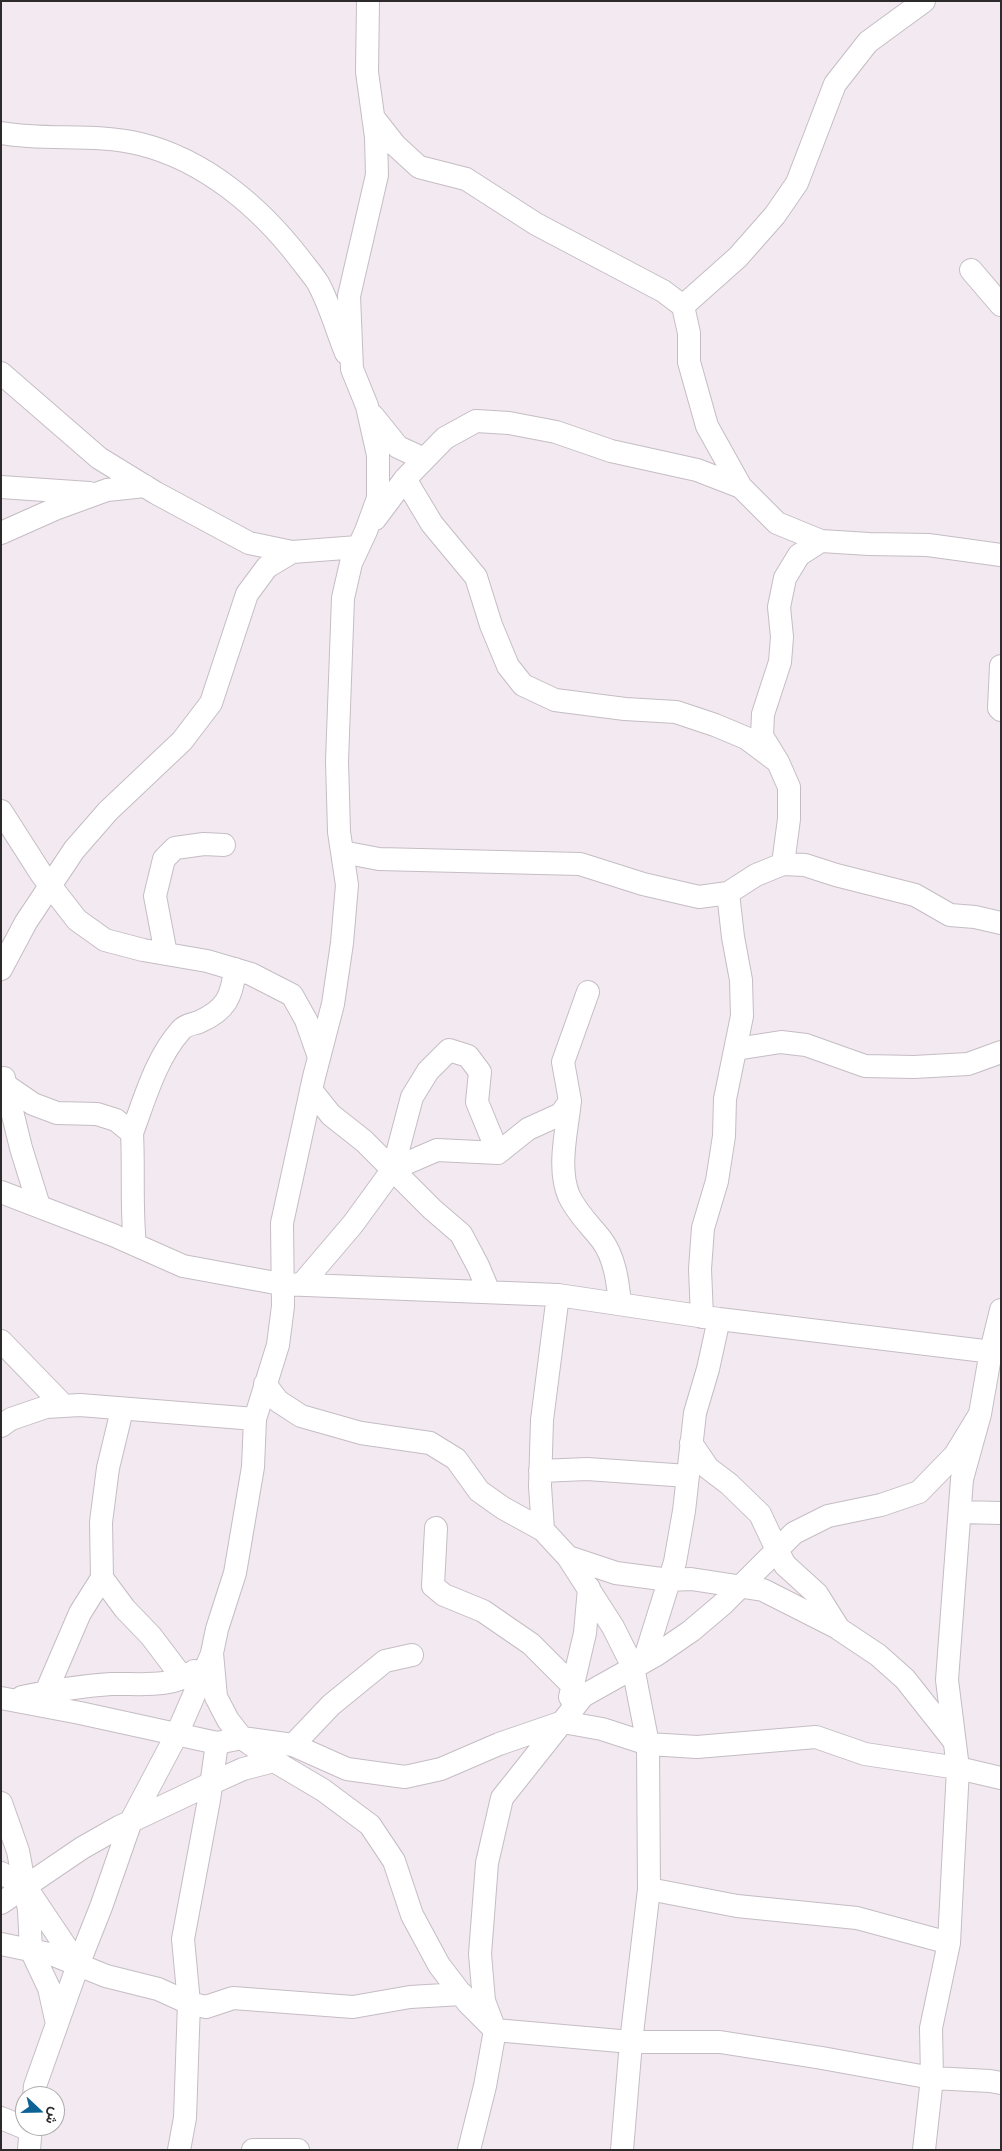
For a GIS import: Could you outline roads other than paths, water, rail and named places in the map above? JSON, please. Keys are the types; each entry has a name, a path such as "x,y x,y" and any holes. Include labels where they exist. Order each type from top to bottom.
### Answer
{"street":[{"path":"352,369 349,296 377,175 373,117 367,72 368,1"},
{"path":"683,306 738,257 775,215 797,183 835,84 868,42 924,1"},
{"path":"373,117 395,145 419,167 466,179 536,224 664,291 683,306 688,333 689,362 707,426 741,487 777,523 821,541 928,545 1001,554"},
{"path":"1,132 20,136 80,136 140,144 182,158 234,190 282,236 318,283 367,406 378,455 378,498 351,563 343,598 341,633 337,760 338,832 347,884 342,943 333,1004 311,1090 282,1223 291,1285"},
{"path":"971,270 1001,305"},
{"path":"1,373 99,458 145,486 249,543 292,552"},
{"path":"367,406 384,432 398,447 424,459"},
{"path":"4,956 74,850 108,811 182,741 211,703 247,594 267,567 292,552 362,539 405,479 445,438 476,421 509,423 556,432 611,451 696,470 741,487"},
{"path":"405,479 432,524 476,577 491,625 508,666 523,685 555,700 625,709 676,712 746,738 778,762"},
{"path":"1,533 55,509 107,490 145,486"},
{"path":"1,487 97,494"},
{"path":"783,864 789,819 789,786 778,762 762,736 762,714 780,662 782,637 780,607 785,578 799,555 821,541"},
{"path":"1001,666 999,708 1001,710"},
{"path":"1,811 50,885 77,920 105,940 143,950 207,961 235,969 251,974 292,994 306,1020 319,1056"},
{"path":"1,842 29,854"},
{"path":"166,954 155,896 164,859 176,848 204,844 224,845"},
{"path":"342,852 379,859 580,864 643,884 699,897 728,893 756,874 783,864 806,865 836,875 915,895 950,915 975,917 1001,923"},
{"path":"622,2150 631,2042 649,1890 648,1744 640,1694 639,1664 669,1580 684,1510 695,1413 708,1369 710,1318 700,1269 703,1228 717,1181 724,1136 725,1099 742,1016 742,980 733,938 728,893"},
{"path":"135,1244 132,1214 134,1170 132,1133 164,1052 183,1028 217,1013 227,1002 235,969"},
{"path":"588,992 563,1062 570,1101 563,1168 568,1195 583,1221 602,1240 617,1274 620,1304"},
{"path":"736,1049 781,1042 806,1045 835,1057 865,1066 968,1064 1001,1052"},
{"path":"35,2086 78,1965 102,1907 131,1821 177,1734 212,1653 217,1630 235,1573 253,1468 255,1419 278,1345 283,1306 291,1285 353,1224 393,1169 412,1097 428,1071 449,1050 468,1056 480,1072 476,1102 498,1153"},
{"path":"3,1079 33,1104 57,1113 97,1114 116,1120 132,1133"},
{"path":"3,1079 39,1206"},
{"path":"311,1090 331,1115 364,1140 432,1209 461,1234 478,1266 488,1292"},
{"path":"393,1169 437,1150 498,1153 528,1129 561,1114 570,1101"},
{"path":"1,1192 135,1244 183,1266 291,1285 558,1295 710,1318 996,1352"},
{"path":"542,1530 540,1471 542,1420 558,1295"},
{"path":"924,2150 932,2078 931,2028 950,1943 958,1768 947,1680 962,1479 996,1352 1001,1310"},
{"path":"1,1341 64,1406"},
{"path":"265,1384 278,1401 301,1416 362,1433 430,1443 456,1459 480,1491 503,1508 542,1530 568,1558 639,1664"},
{"path":"1,1426 11,1418 46,1407 80,1405 122,1410 255,1419"},
{"path":"46,1692 80,1614 102,1578 101,1522 108,1468 122,1410"},
{"path":"469,2150 485,2086 494,2030 484,2001 480,1954 487,1863 502,1798 583,1696 691,1631 742,1586 794,1533 828,1516 881,1505 919,1492 955,1455 980,1414"},
{"path":"691,1443 708,1468 729,1484 760,1514 786,1565 817,1594 839,1629"},
{"path":"540,1471 587,1469 688,1476"},
{"path":"960,1512 1001,1513"},
{"path":"436,1528 433,1586 444,1595 483,1611 531,1644 573,1686"},
{"path":"568,1558 616,1573 669,1580 691,1579 763,1590 839,1629 878,1655 905,1679 954,1741"},
{"path":"102,1578 125,1609 151,1636 182,1677"},
{"path":"563,1722 585,1633 589,1588"},
{"path":"6,1699 111,1684 150,1684 174,1680 192,1673 212,1653"},
{"path":"212,1653 216,1697 228,1720 242,1738 274,1761 323,1790 370,1825 394,1861 412,1915 438,1965 494,2030 631,2042 720,2042 932,2078 1001,2083"},
{"path":"293,1745 331,1705 385,1661 412,1655"},
{"path":"6,1699 217,1743 242,1738 293,1745 347,1769 404,1777 441,1769 499,1744 563,1722 602,1728 648,1744 697,1747 816,1737 865,1754 958,1768 1001,1778"},
{"path":"179,2150 185,2118 189,2002 183,1939 212,1782 217,1743"},
{"path":"1,1903 82,1848 131,1821 212,1782 243,1769 274,1761"},
{"path":"1,1803 18,1851 29,1910 31,1950 48,1988 57,2024"},
{"path":"1,1873 25,1886 78,1965"},
{"path":"649,1890 737,1906 858,1918 950,1943"},
{"path":"1,1944 54,1955 106,1976 158,1989 206,2007 233,1998 353,2007 410,1997 462,1994"},
{"path":"1,2118 15,2126"},
{"path":"253,2150 298,2150"}]}
